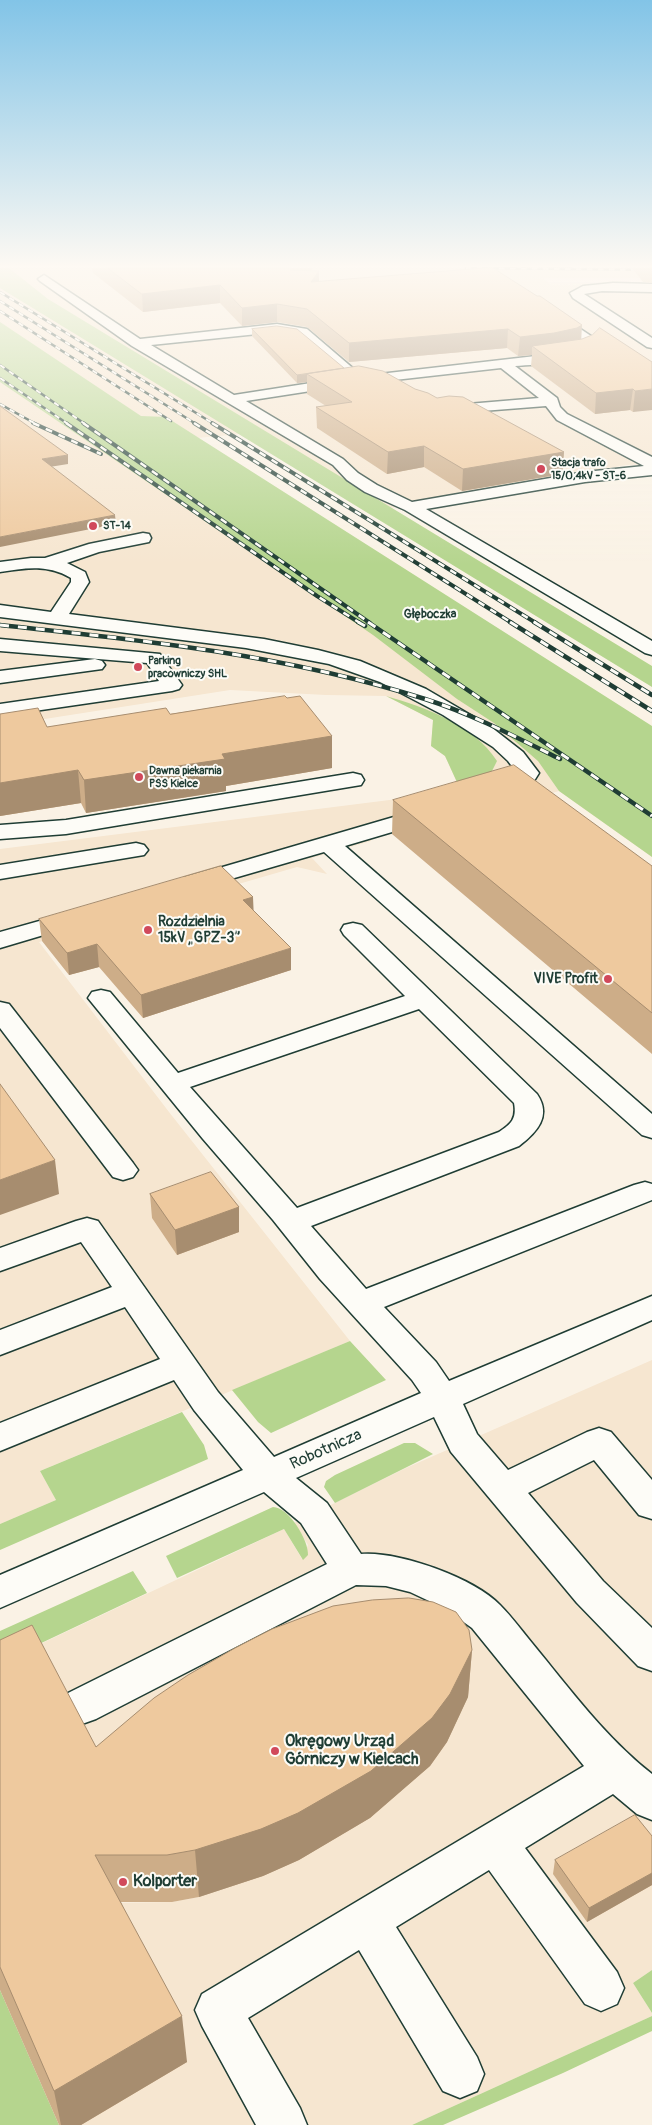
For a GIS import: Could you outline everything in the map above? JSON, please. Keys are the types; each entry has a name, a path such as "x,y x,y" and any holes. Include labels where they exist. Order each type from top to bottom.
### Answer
{"street":[{"path":"178,367 338,462 346,472 383,494 411,507 652,649"},
{"path":"344,367 359,380 395,390"},
{"path":"233,399 296,388 475,367"},
{"path":"508,367 552,400 553,408 562,417 648,461 652,465"},
{"path":"428,408 457,411 552,400"},
{"path":"411,507 585,477 652,470"},
{"path":"0,567 20,563 48,563 87,550 143,538"},
{"path":"48,563 73,572 79,576 80,582 72,598 56,618"},
{"path":"0,611 252,643 338,660 369,671 414,689 501,742 522,761 528,773 530,790 480,799"},
{"path":"0,646 153,658"},
{"path":"0,651 6,676 29,706"},
{"path":"6,676 153,658"},
{"path":"0,710 172,685 153,658"},
{"path":"0,832 66,827 353,780"},
{"path":"168,890 452,807"},
{"path":"328,843 652,1129"},
{"path":"0,872 136,850"},
{"path":"0,940 94,912"},
{"path":"291,1222 509,1139 526,1127 531,1112 528,1100 353,930"},
{"path":"101,998 331,1271 424,1371 443,1399 464,1442 503,1489 590,1592 652,1654"},
{"path":"172,1084 423,999"},
{"path":"0,1010 123,1170"},
{"path":"362,1303 646,1192"},
{"path":"0,1260 87,1228 206,1402 268,1475 314,1513 352,1570"},
{"path":"0,1343 132,1292"},
{"name":"Robotnicza","path":"0,1592 652,1307"},
{"path":"0,1438 181,1364"},
{"path":"503,1489 599,1442 652,1504"},
{"path":"82,1706 352,1570 379,1568 397,1572 445,1591 472,1605 486,1616 584,1738 615,1770 652,1800"},
{"path":"283,2125 218,2010 615,1770"},
{"path":"494,1842 601,1988"},
{"path":"366,1920 460,2074"}],"shaded area":[{"path":"0,367 652,367 652,464 626,465 391,508 264,432 141,443 297,548 652,857 559,791 519,803 372,833 371,841 312,858 327,874 297,867 39,942 169,1112 350,1341 40,1471 56,1500 0,1524 0,849 461,791 445,756 431,746 433,720 386,696 230,690 0,726"},
{"path":"652,1360 652,1970 633,1983 652,2016 412,2125 81,2125 187,2061 103,1903 171,1902 199,1897 263,1876 299,1860 370,1818 429,1766 447,1742 468,1697 112,1786 34,1647 284,1529 302,1559 308,1545 294,1523 406,1468"}],"green space":[{"path":"0,367 68,367 141,416 166,417 652,726 652,857 559,791 538,761 494,723 457,699 373,635 0,382"},
{"path":"129,367 160,367 652,666 652,687"},
{"path":"386,696 432,712 475,737 497,761 489,777 461,791 445,756 431,746 433,720"},
{"path":"350,1341 386,1380 271,1433 258,1422 232,1390"},
{"path":"182,1412 204,1445 208,1459 0,1550 0,1524 56,1500 40,1471"},
{"path":"404,1443 415,1443 433,1454 335,1503 324,1487 326,1481"},
{"path":"273,1507 279,1508 291,1518 302,1534 308,1555 303,1560 284,1529 177,1578 166,1556"},
{"path":"133,1571 147,1593 35,1646 0,1692 0,1631"},
{"path":"652,1970 652,2013 633,1983"},
{"path":"0,1990 59,2125 0,2125"},
{"path":"652,2016 652,2031 563,2073 443,2125 412,2125"}],"building":[{"path":"289,367 344,368 297,375"},
{"path":"351,367 365,367 383,371 415,389 437,398 449,396 463,397 564,452 463,469 424,446 388,452 316,407 352,402 307,374"},
{"path":"561,367 652,367 652,389 596,393"},
{"path":"0,406 68,455 42,459 115,515 0,537"},
{"path":"285,696 287,698 300,696 332,736 222,754 225,759 84,780 78,770 0,783 0,714 38,708 47,727 166,708 170,714"},
{"name":"VIVE Profit","path":"514,765 652,866 652,1013 393,800"},
{"path":"221,866 253,897 243,900 291,948 141,995 97,944 67,953 39,919"},
{"path":"0,1084 55,1160 0,1180"},
{"path":"211,1172 239,1207 175,1230 150,1194"},
{"name":"Kolporter","path":"409,1598 433,1602 456,1612 469,1630 472,1650 450,1694 432,1718 371,1771 298,1813 261,1829 195,1850 167,1855 95,1855 182,2016 54,2091 0,1967 0,1640 32,1625 96,1747 154,1698 188,1675 272,1629 333,1606 372,1600"},
{"path":"635,1815 652,1836 652,1873 589,1908 555,1860"}],"railway":[{"path":"3,367 85,424"},
{"path":"87,367 171,421"},
{"path":"105,367 196,424"},
{"path":"122,367 214,424"},
{"path":"0,378 68,424"},
{"path":"0,404 36,424"},
{"path":"33,423 101,454"},
{"path":"66,423 317,596 360,623"},
{"path":"83,423 370,623"},
{"path":"194,423 512,623"},
{"path":"212,423 536,623"},
{"path":"358,622 365,626"},
{"path":"368,622 652,816"},
{"path":"510,622 652,711"},
{"path":"534,622 652,695"},
{"path":"0,625 161,643 268,660 320,671 373,684 442,705 494,726 560,759"}],"place":[{"name":"Stacja trafo 15/0,4kV - ST-6","path":"541,469"},
{"name":"ST-14","path":"93,526"},
{"name":"Parking pracowniczy SHL","path":"138,667"},
{"name":"Dawna piekarnia PSS Kielce","path":"139,777"},
{"name":"Rozdzielnia 15kV „GPZ-3”","path":"148,930"},
{"name":"VIVE Profit","path":"608,979"},
{"name":"Okręgowy Urząd Górniczy w Kielcach","path":"275,1751"},
{"name":"Kolporter","path":"123,1882"}],"district":[{"name":"Głęboczka","path":"430,615"}]}
